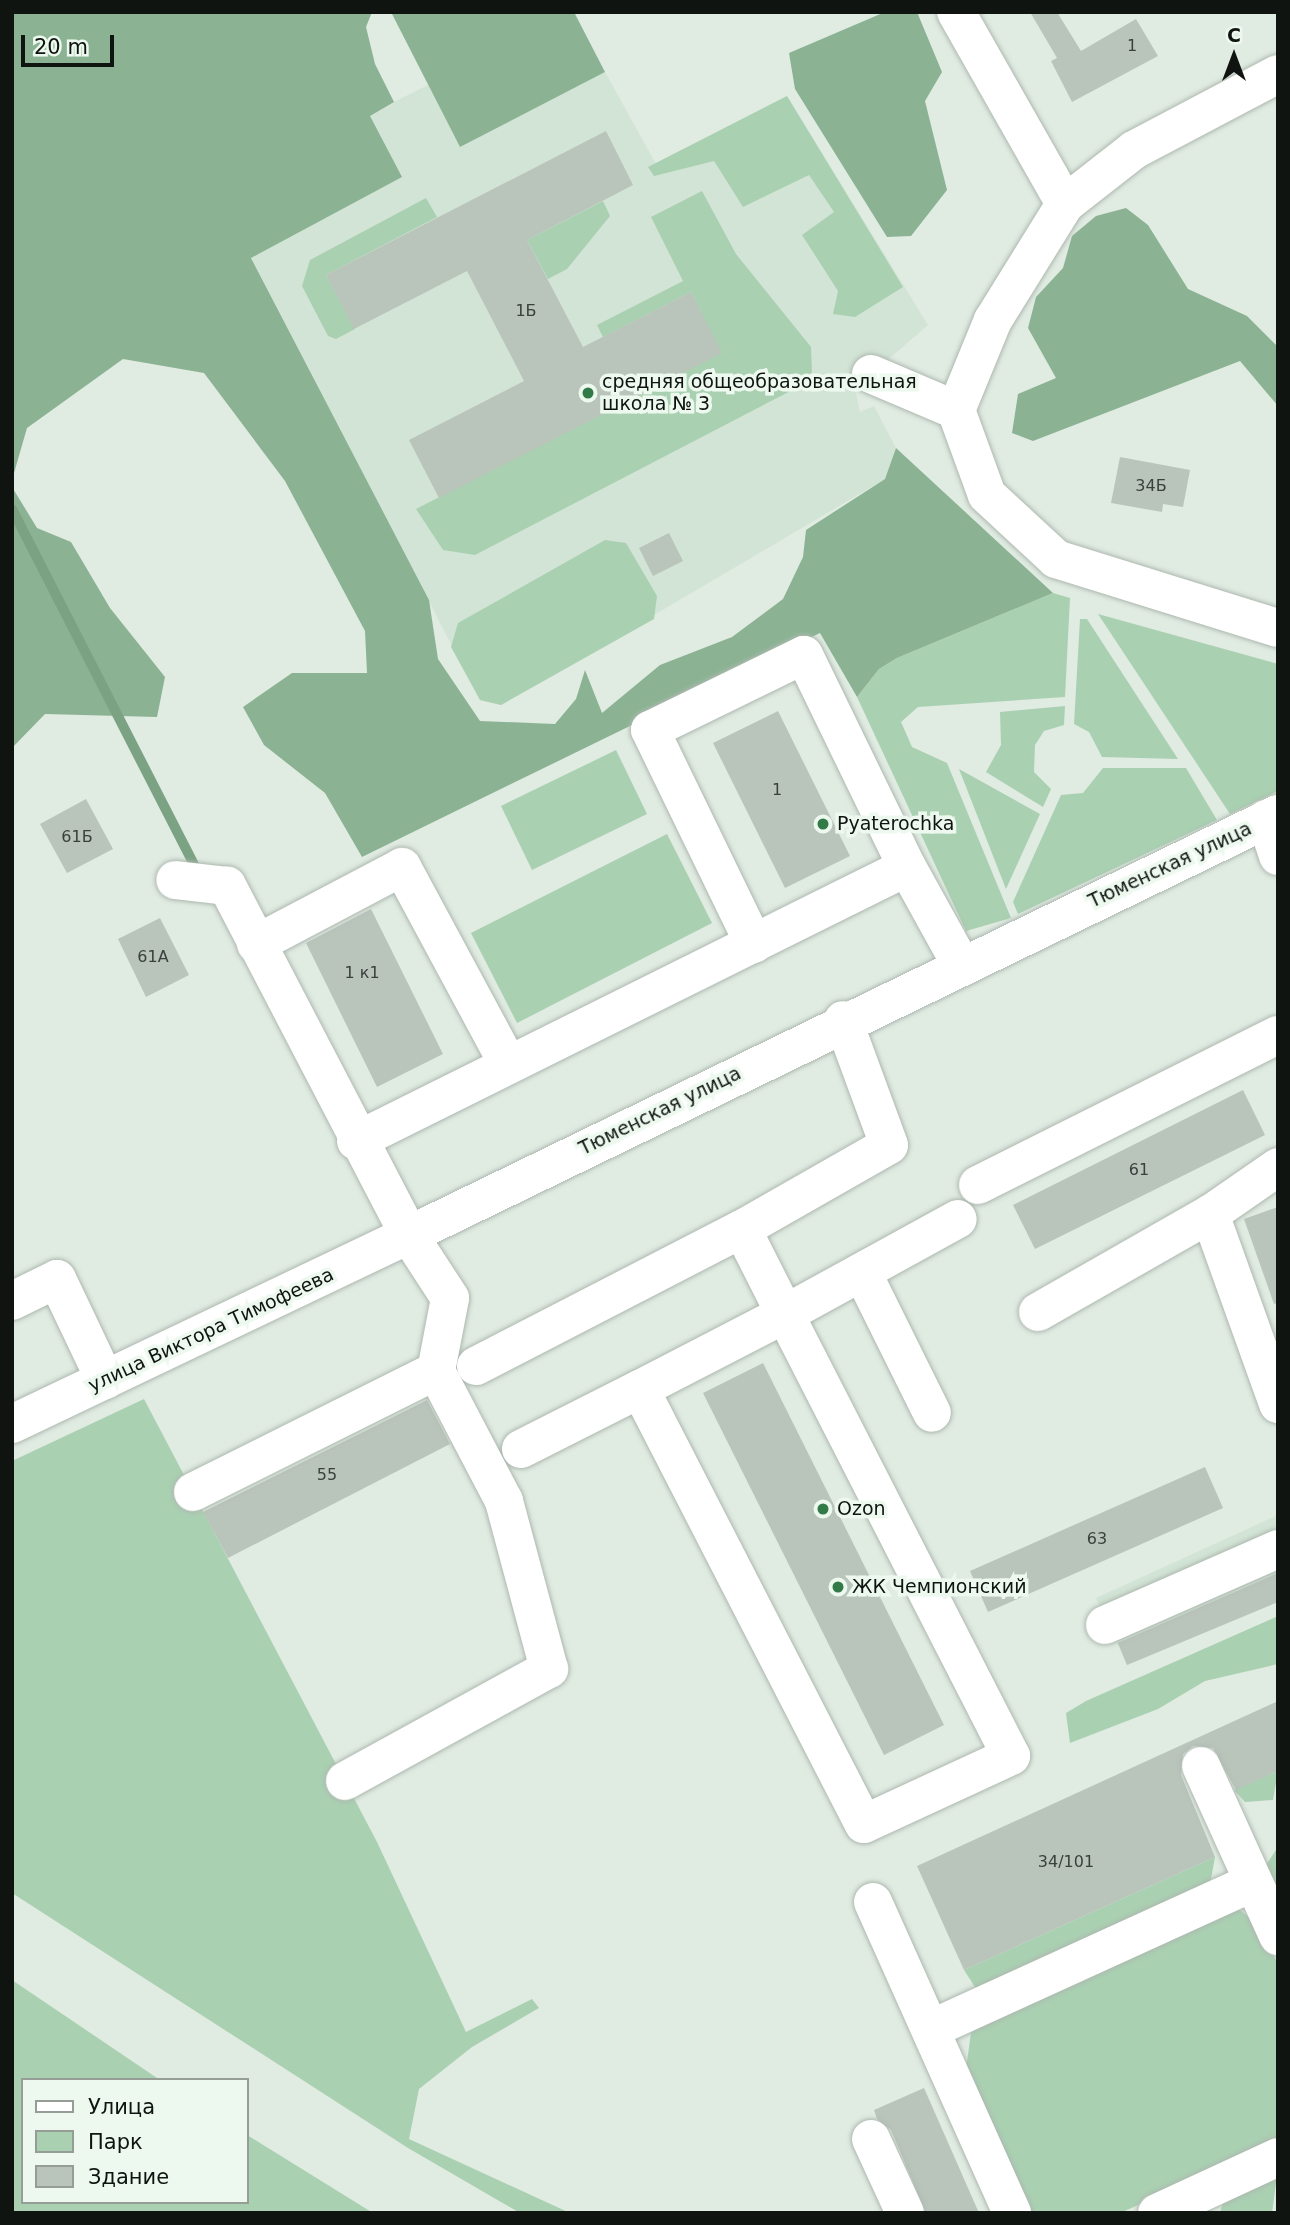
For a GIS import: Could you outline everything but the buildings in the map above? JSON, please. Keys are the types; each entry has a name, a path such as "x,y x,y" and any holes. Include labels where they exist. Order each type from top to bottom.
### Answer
{"street":[{"path":"956,12 1065,204"},
{"path":"1278,74 1134,150 1065,204 993,320 956,410 987,495 1056,559 1278,628"},
{"path":"871,374 956,410"},
{"path":"754,944 650,730 804,655 907,867 960,963"},
{"path":"1272,817 1278,856"},
{"name":"Тюменская улица","path":"409,1235 960,963 1272,817"},
{"path":"256,944 402,867 508,1064"},
{"path":"356,1141 907,867"},
{"path":"174,880 227,886 356,1141 409,1235 450,1298 436,1371 504,1501 529,1608 549,1669 345,1781"},
{"path":"476,1366 742,1229 888,1145 843,1020"},
{"path":"978,1185 1278,1035"},
{"path":"1038,1312 1210,1214 1278,1167"},
{"path":"1210,1214 1278,1404"},
{"path":"521,1449 785,1314 958,1219"},
{"path":"640,1389 864,1824 1011,1756 742,1229"},
{"name":"улица Виктора Тимофеева","path":"12,1424 409,1235"},
{"path":"862,1272 932,1413"},
{"path":"12,1301 57,1279 105,1380"},
{"path":"193,1492 436,1371"},
{"path":"1105,1625 1278,1549"},
{"path":"1201,1766 1242,1846 1251,1884 1278,1936"},
{"path":"931,2029 1251,1884"},
{"path":"873,1902 1012,2213"},
{"path":"872,2139 905,2213"},
{"path":"1157,2213 1278,2157"}],"shaded area":[{"name":"средняя общеобразовательная школа № 3","path":"605,72 656,164 787,96 928,325 855,388 860,412 874,406 896,448 885,479 501,705 480,700 251,257 401,177 369,116 394,102 428,85 460,147"},
{"path":"1278,1515 1278,1602 1127,1665 1096,1598"}],"green space":[{"path":"12,12 372,12 366,27 375,64 394,102 370,116 402,177 251,258 429,600 438,659 480,721 555,724 576,699 585,670 602,713 660,665 732,637 783,599 803,557 806,530 885,479 896,448 1053,593 897,658 879,669 857,697 820,633 362,857 325,793 264,745 243,707 292,673 367,673 365,631 285,481 204,373 123,359 27,428 12,480"},
{"path":"391,12 574,12 605,72 460,147"},
{"path":"885,12 917,12 942,72 925,101 947,190 911,236 887,237 795,89 789,53"},
{"path":"787,96 903,287 855,317 833,314 838,291 802,235 834,212 809,175 743,207 714,161 654,176 648,167"},
{"path":"702,191 736,254 811,347 812,373 798,387 475,555 443,550 416,509 721,353 691,292 603,337 597,325 683,281 651,217"},
{"path":"426,198 437,217 326,275 355,329 336,339 328,336 302,286 310,260"},
{"path":"603,201 610,216 567,269 548,279 527,240"},
{"path":"1126,208 1148,225 1188,289 1247,316 1278,347 1278,406 1240,361 1033,441 1012,433 1018,394 1056,378 1028,328 1036,297 1063,268 1072,236 1096,216"},
{"path":"12,487 37,528 71,542 110,608 165,677 157,717 45,714 12,748"},
{"path":"605,540 626,543 657,596 654,619 501,705 480,700 451,647 458,623"},
{"path":"1053,593 1070,598 1065,697 918,707 901,722 912,747 947,763 1011,918 966,931 857,697 879,669 897,658"},
{"path":"1098,614 1278,664 1278,791 1230,814"},
{"path":"1080,619 1087,619 1178,759 1102,757 1089,732 1074,724"},
{"path":"1065,706 1064,725 1044,731 1035,745 1034,772 1051,789 1043,807 986,772 1001,745 1000,712"},
{"path":"616,750 647,814 532,870 501,806"},
{"path":"1103,768 1186,768 1217,820 1018,914 1013,902 1061,795 1083,793"},
{"path":"959,769 1040,814 1006,889"},
{"path":"667,834 712,923 517,1023 471,933"},
{"path":"144,1399 377,1842 466,2032 532,1999 539,2008 472,2047 419,2089 409,2139 570,2213 520,2213 408,2148 12,1893 12,1461"},
{"path":"1278,1616 1278,1664 1205,1681 1158,1709 1070,1743 1066,1713 1086,1701"},
{"path":"1278,1771 1273,1800 1245,1802 1234,1790"},
{"path":"1278,1847 1278,1903 1264,1868"},
{"path":"1215,1857 1209,1890 993,1987 975,1987 964,1970"},
{"path":"1220,1910 1240,1910 1257,1924 1278,1964 1278,2143 1120,2213 1026,2213 965,2076 971,2033 990,2014"},
{"path":"12,1980 157,2078 21,2078 21,2204 248,2204 248,2136 373,2213 12,2213"},
{"path":"1278,2168 1272,2213 1220,2213 1224,2198"}],"waterway":[{"path":"12,509 194,865"}],"place":[{"name":"средняя общеобразовательная школа № 3","path":"588,393"},
{"name":"Pyaterochka","path":"823,824"},
{"name":"Ozon","path":"823,1509"},
{"name":"ЖК Чемпионский","path":"838,1587"}]}
